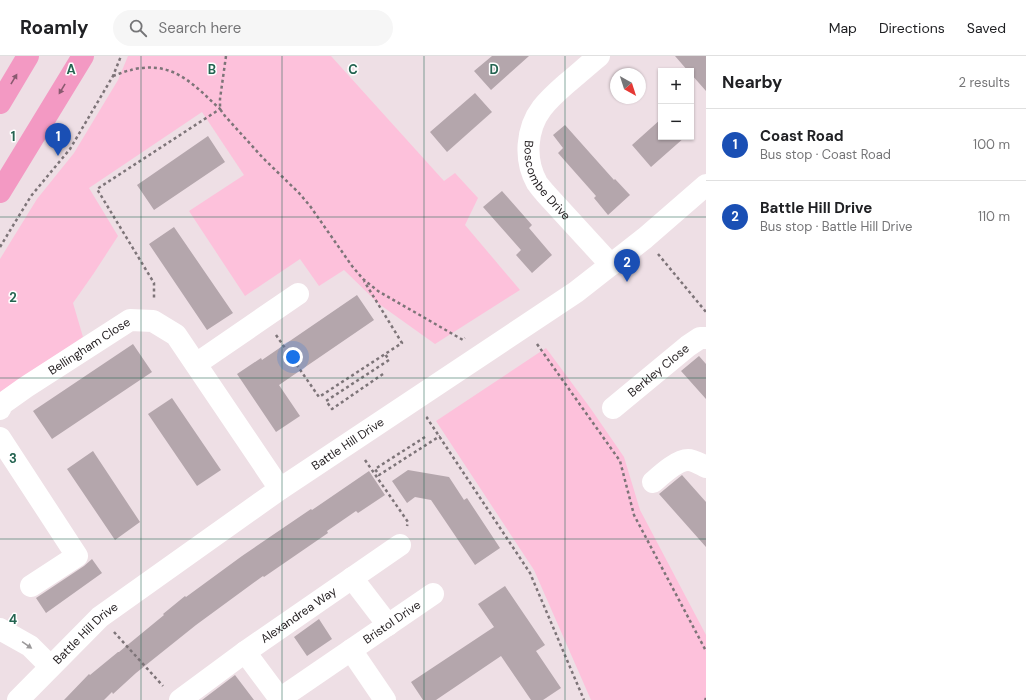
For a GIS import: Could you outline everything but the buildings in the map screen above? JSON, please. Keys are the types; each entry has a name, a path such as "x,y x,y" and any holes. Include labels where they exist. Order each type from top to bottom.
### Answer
{"highway":[{"path":"0,103 28,56"},
{"path":"0,192 83,56"}],"street":[{"name":"Boscombe Drive","path":"599,56 552,96 542,108 534,121 529,136 529,151 530,167 537,182 545,193 610,265"},
{"name":"Battle Hill Drive","path":"18,700 100,617 280,489 564,300 645,238 706,185"},
{"path":"196,364 298,294"},
{"name":"Bellingham Close","path":"0,409 2,404 26,387 130,320 153,321 176,335 280,489"},
{"name":"Berkley Close","path":"613,408 688,346 700,338 706,338"},
{"path":"0,438 77,556 32,586"},
{"path":"652,482 678,462 687,460 696,461 706,467"},
{"name":"Alexandrea Way","path":"173,694 245,652 400,545"},
{"path":"352,578 388,625"},
{"name":"Bristol Drive","path":"279,699 433,594"},
{"path":"0,629 30,646 50,666"},
{"name":"Bristol Drive","path":"351,650 384,700"},
{"path":"245,652 279,699"}],"path":[{"path":"0,247 31,196 70,149 113,76 121,56"},
{"path":"220,109 226,56"},
{"path":"113,76 131,69 149,67 162,68 173,72 192,83 220,109 263,158 299,193 310,206 362,279 402,342 319,397 264,317"},
{"path":"153,321 154,283 97,189 220,109"},
{"path":"645,238 706,312"},
{"path":"362,279 378,291 463,340 469,336"},
{"path":"536,344 620,461 634,515 706,651"},
{"path":"383,374 332,409 326,401 389,360 386,354"},
{"path":"427,418 530,573 584,700"},
{"path":"425,437 375,469 379,475 440,436"},
{"path":"365,460 408,522"},
{"path":"100,617 173,694"}],"shaded area":[{"path":"128,56 331,56 444,181 455,173 478,198 465,225 520,290 435,344 379,304 344,270 319,286 300,259 245,296 189,211 244,175 202,112 89,188 118,236 73,303 83,337 0,392 0,259 37,199 74,153 118,80"},
{"path":"546,348 624,457 640,510 706,635 706,700 591,700 534,570 436,421"}],"place":[{"name":"Coast Road","path":"58,156"},
{"name":"Battle Hill Drive","path":"627,282"}]}
